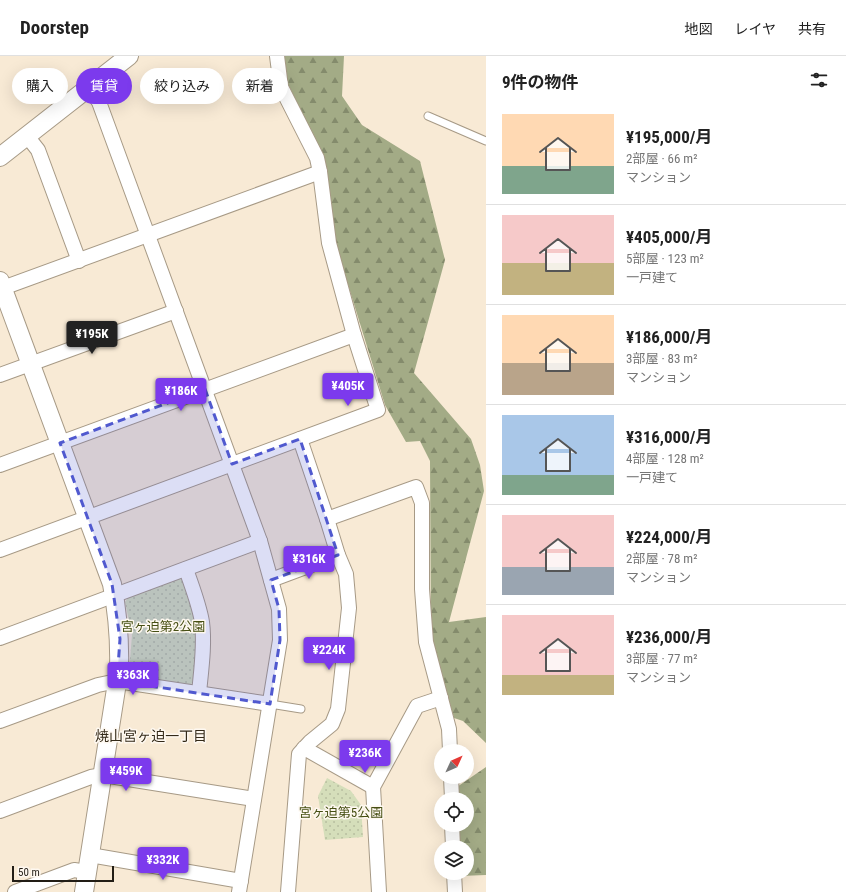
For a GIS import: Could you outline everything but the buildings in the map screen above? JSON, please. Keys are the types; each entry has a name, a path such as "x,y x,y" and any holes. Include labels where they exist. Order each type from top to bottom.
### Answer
{"street":[{"path":"114,68 129,56"},
{"path":"0,550 378,410 354,335 328,243 317,158 281,87 277,56"},
{"path":"2,152 26,136 76,97"},
{"path":"15,892 89,864 240,886 280,640 279,609 260,541 101,104"},
{"path":"26,136 38,150 79,261"},
{"path":"84,892 117,680 120,639 112,584 1,286 79,261 320,172"},
{"path":"0,375 176,311"},
{"path":"0,464 354,335"},
{"path":"288,892 299,754 332,724 338,709 349,608 346,574 338,555 328,519 300,439"},
{"path":"328,519 416,487 422,503 422,589 426,642 442,698 449,729 450,744"},
{"path":"0,638 260,541"},
{"path":"271,580 338,555"},
{"path":"186,569 202,624 202,657 199,693"},
{"path":"0,721 98,685 117,680 270,704"},
{"path":"379,892 373,787 417,706 442,698"},
{"path":"304,748 373,787"},
{"path":"0,811 91,777 103,775 254,799"},
{"path":"454,880 455,892"}],"lane":[{"path":"428,116 486,141"},
{"path":"270,704 301,709"}],"highlighted area":[{"path":"205,389 232,464 300,439 338,555 271,580 279,609 280,640 270,704 117,681 120,639 112,584 60,443"}],"green space":[{"path":"281,56 344,56 342,96 362,125 420,161 445,260 414,373 471,439 480,465 484,491 449,622 486,617 486,743 463,721 454,718 431,638 430,461 420,441 406,442 385,405 334,239 322,155 288,84 288,68 284,68"},
{"name":"宮ヶ迫第2公園","path":"178,578 183,580 197,622 194,681 189,686 134,679 129,672 132,635 125,602 131,594"},
{"path":"486,767 486,875 474,875 474,840 459,840 458,832 474,832 474,792 457,792 457,787 461,784 474,784 474,775"},
{"name":"宮ヶ迫第5公園","path":"327,778 351,791 361,805 363,837 325,840 318,796"}],"district":[{"name":"焼山宮ヶ迫一丁目","path":"151,736"}]}
